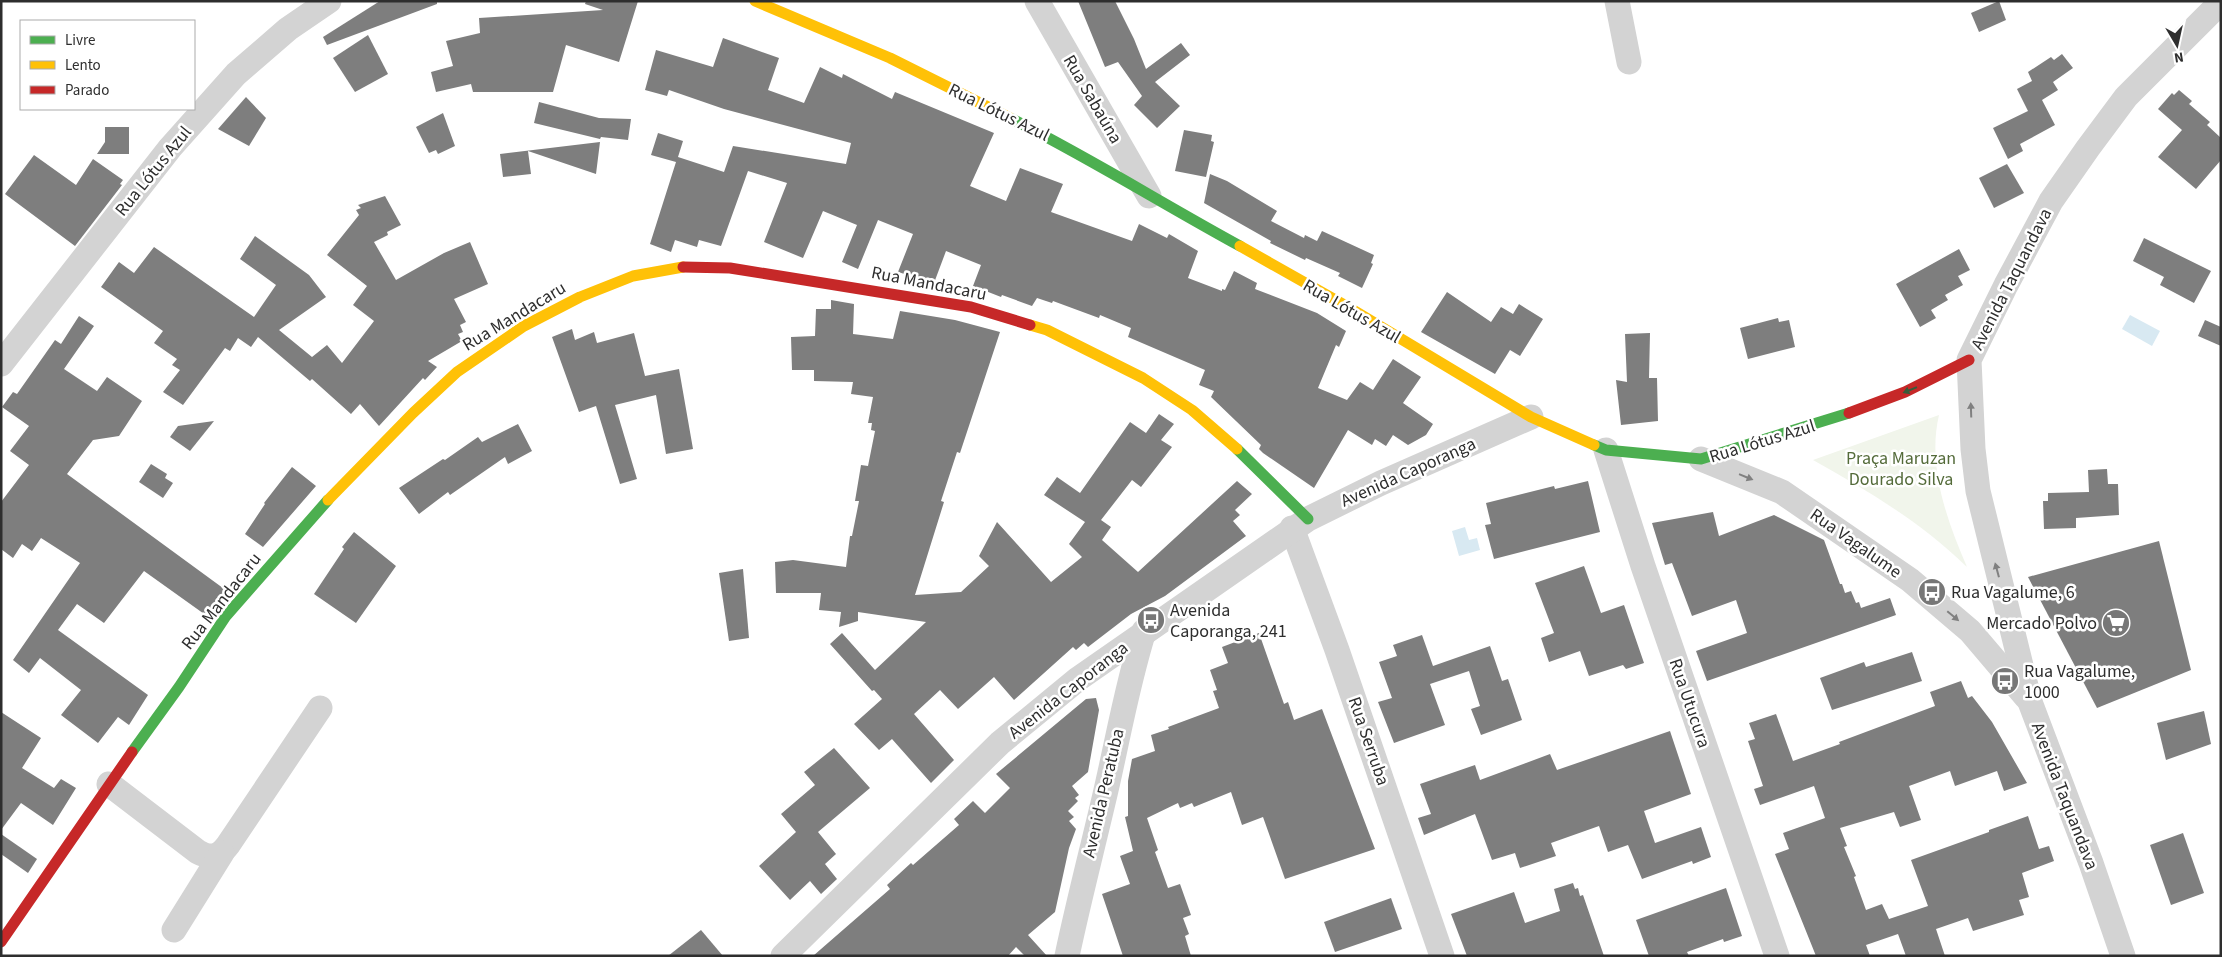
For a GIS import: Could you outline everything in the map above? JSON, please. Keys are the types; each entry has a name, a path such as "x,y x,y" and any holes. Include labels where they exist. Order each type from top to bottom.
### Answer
{"street":[{"name":"Rua Lótus Azul","path":"1,364 170,148 236,74 288,29 329,1"},
{"name":"Rua Lótus Azul","path":"755,1 908,67 1074,150 1149,196 1348,307 1531,417 1606,450 1701,459 1846,415 1936,379 1970,360"},
{"name":"Rua Sabaúna","path":"1038,1 1149,196"},
{"path":"1617,1 1629,62"},
{"name":"Avenida Taquandava","path":"2123,956 2091,863 2030,702 1978,491 1973,449 1970,360 2006,285 2051,201 2088,148 2126,97 2221,2"},
{"name":"Rua Mandacaru","path":"1,942 109,784 179,687 226,616 319,510 413,413 457,372 524,326 580,297 633,276 686,266 730,268 971,307 1047,330 1143,378 1192,410 1238,450 1300,524"},
{"name":"Avenida Caporanga","path":"783,956 1000,743 1078,679 1144,631 1300,524 1381,483 1531,417"},
{"name":"Rua Utucura","path":"1606,450 1643,566 1777,956"},
{"name":"Rua Vagalume","path":"1701,459 1782,492 1910,580 1970,631 2030,702"},
{"name":"Rua Serruba","path":"1300,524 1337,650 1442,956"},
{"name":"Avenida Peratuba","path":"1067,956 1089,855 1103,802 1131,670 1144,631"},
{"path":"174,930 222,853 320,708"},
{"path":"109,784 198,852 207,857 222,853"}],"green space":[{"name":"Praça Maruzan Dourado Silva","path":"1939,415 1936,434 1937,473 1952,531 1967,567 1931,536 1893,508 1813,460"}],"shaded area":[{"path":"2130,315 2160,331 2152,346 2122,329"},
{"path":"1465,527 1469,540 1477,538 1480,550 1459,556 1452,531"}],"building":[{"path":"380,1 437,1 437,4 327,45 323,37"},
{"path":"586,1 638,1 619,62 566,45 553,92 473,92 471,84 436,92 431,72 453,66 446,41 480,33 479,18 603,10 585,4"},
{"path":"1078,1 1115,1 1134,39 1146,69 1181,43 1190,55 1155,82 1180,106 1157,128 1134,105 1142,96 1118,62 1105,67"},
{"path":"1999,1 2006,20 1979,32 1971,13"},
{"path":"368,35 388,74 355,92 333,58"},
{"path":"723,38 779,58 768,90 804,103 820,67 842,78 843,74 892,99 895,92 994,133 970,186 1006,201 1020,168 1063,184 1051,212 1132,241 1139,224 1167,238 1169,234 1198,251 1188,278 1222,291 1222,289 1225,290 1234,271 1257,283 1255,289 1317,313 1346,331 1339,347 1336,345 1318,388 1347,400 1360,382 1373,390 1393,359 1421,377 1403,403 1433,424 1426,435 1408,445 1393,435 1386,446 1375,439 1372,445 1348,430 1314,488 1263,453 1259,449 1261,445 1211,397 1214,391 1199,385 1205,370 1128,337 1131,328 1100,315 1099,318 1053,301 1052,303 1037,298 1032,306 973,286 981,265 946,251 934,283 898,272 913,234 878,220 858,269 842,262 857,225 823,211 803,258 764,242 787,183 748,171 721,246 699,240 697,247 675,240 671,252 650,244 676,162 651,155 658,133 683,141 678,157 724,172 733,146 846,164 851,143 724,109 669,90 667,96 645,90 656,50 713,67"},
{"path":"2062,54 2073,68 2053,82 2058,90 2042,100 2055,125 2020,144 2023,151 2008,159 1993,128 2028,111 2017,89 2032,81 2028,72 2051,57 2054,60"},
{"path":"2179,90 2192,101 2189,104 2210,122 2207,125 2221,138 2221,160 2196,189 2158,157 2182,130 2158,109 2172,93 2174,95"},
{"path":"246,97 266,118 249,146 218,129"},
{"path":"539,102 599,118 631,119 628,140 601,137 600,139 534,123"},
{"path":"443,113 455,146 438,154 436,150 429,153 416,127"},
{"path":"105,127 129,127 129,154 97,154 105,142"},
{"path":"1184,130 1212,135 1211,141 1214,142 1206,177 1175,171"},
{"path":"600,142 596,174 528,151 531,174 503,177 500,154"},
{"path":"34,155 76,185 93,159 123,180 120,184 122,185 75,246 5,194"},
{"path":"2007,164 2024,193 1994,208 1979,178"},
{"path":"1210,174 1227,181 1277,211 1271,221 1304,238 1305,235 1317,241 1322,231 1374,255 1371,263 1373,264 1362,288 1338,276 1340,273 1306,258 1305,260 1270,243 1271,241 1204,203"},
{"path":"385,196 401,225 387,232 388,235 374,242 396,280 444,253 470,242 488,284 454,299 466,322 460,325 463,332 458,334 462,341 428,361 437,367 425,380 423,378 379,426 360,404 351,414 312,379 310,381 258,337 251,347 238,338 230,351 225,348 183,405 163,392 180,370 172,365 177,359 154,343 163,331 101,287 119,262 134,273 154,247 254,317 276,285 240,259 255,236 309,275 326,297 279,330 312,357 327,345 342,363 374,321 353,305 367,286 327,255 359,215 356,210 361,208 358,205"},
{"path":"2144,238 2211,271 2194,303 2160,285 2164,277 2133,261"},
{"path":"1959,249 1970,270 1958,276 1963,285 1945,295 1948,300 1931,310 1936,318 1920,327 1896,284"},
{"path":"1447,292 1491,322 1501,307 1513,314 1519,304 1543,319 1520,356 1510,350 1495,374 1421,332"},
{"path":"831,300 854,304 853,334 893,339 900,311 955,320 1000,332 960,453 957,452 941,501 944,502 915,595 961,592 989,566 979,556 997,522 1051,582 1082,557 1069,544 1085,522 1044,495 1057,477 1080,493 1130,422 1146,433 1159,414 1174,424 1161,440 1172,447 1141,487 1132,480 1101,520 1111,527 1102,540 1138,572 1237,481 1252,494 1235,510 1240,515 1233,521 1246,536 1165,596 1131,614 1088,647 1084,643 1076,650 1073,647 1014,700 994,677 958,709 940,690 914,714 954,760 931,783 892,739 879,750 854,724 882,699 874,690 872,691 830,644 842,633 875,670 926,622 858,612 858,621 839,627 841,612 819,610 821,593 776,593 775,562 793,560 846,567 850,536 852,536 859,501 855,501 861,465 868,466 875,431 871,430 872,423 868,423 873,397 851,394 853,382 814,381 814,370 792,370 791,337 815,336 816,309 831,309"},
{"path":"79,316 94,326 64,369 97,391 107,377 142,401 119,436 93,440 67,474 227,591 207,616 144,571 104,623 77,604 58,630 148,695 129,725 118,717 98,743 61,715 81,690 40,658 29,673 13,660 80,563 41,538 32,551 22,544 13,558 1,549 1,502 29,465 10,451 29,426 2,407 13,392 17,394 55,340 61,344"},
{"path":"1778,318 1779,322 1789,320 1795,347 1748,359 1740,328"},
{"path":"2205,320 2221,327 2221,346 2198,336"},
{"path":"572,329 575,340 594,332 597,343 634,333 645,376 679,369 693,449 666,454 656,395 615,405 637,479 620,484 596,406 579,412 552,337"},
{"path":"1650,333 1649,378 1657,378 1658,421 1621,425 1616,380 1627,382 1625,334"},
{"path":"214,421 190,451 170,437 178,426"},
{"path":"518,424 532,451 508,464 505,457 450,495 448,492 419,514 399,488 478,437 482,442"},
{"path":"151,464 167,474 165,478 173,483 163,498 139,482"},
{"path":"292,467 316,486 263,547 245,534 264,503"},
{"path":"2107,469 2108,484 2118,484 2119,515 2076,518 2076,528 2044,529 2043,501 2048,501 2048,493 2089,492 2088,470"},
{"path":"1588,481 1600,532 1494,559 1485,525 1491,524 1486,503 1554,486 1555,489"},
{"path":"1713,512 1719,536 1774,515 1824,540 1845,593 1851,591 1856,603 1859,602 1861,608 1890,598 1896,615 1707,681 1696,651 1747,633 1736,600 1692,616 1672,563 1665,565 1652,523"},
{"path":"354,532 396,566 356,623 314,594 344,549 342,547"},
{"name":"Mercado Polvo","path":"2159,541 2191,670 2097,708 2028,577"},
{"path":"1584,566 1601,613 1624,605 1644,663 1626,669 1623,665 1589,676 1580,651 1549,662 1541,638 1554,633 1535,583"},
{"path":"743,569 749,638 729,641 719,573"},
{"path":"1259,633 1284,704 1288,702 1294,720 1322,709 1375,849 1285,879 1263,817 1242,825 1231,792 1194,807 1192,803 1180,808 1178,803 1147,818 1158,850 1155,852 1168,888 1180,884 1191,915 1183,918 1189,934 1185,936 1191,956 1123,956 1102,894 1130,884 1120,856 1133,851 1125,817 1128,816 1128,781 1132,759 1155,751 1151,735 1219,708 1213,691 1217,690 1210,670 1228,663 1222,647"},
{"path":"1422,635 1433,666 1490,646 1502,681 1508,679 1522,720 1481,735 1471,709 1480,706 1469,671 1430,684 1445,725 1394,743 1378,702 1392,698 1379,662 1397,656 1393,645"},
{"path":"1912,652 1922,681 1832,710 1820,678 1864,662 1866,667"},
{"path":"1961,681 1968,698 1972,696 1992,722 2027,783 2004,791 1997,771 1955,786 1950,771 1909,786 1921,820 1900,827 1894,812 1840,828 1847,846 1844,847 1856,876 1854,877 1866,910 1882,904 1889,919 1928,906 1911,860 2028,816 2039,849 2049,846 2054,861 2022,873 2029,897 2019,900 2024,915 1973,931 1968,918 1936,929 1945,956 1906,956 1898,934 1866,945 1870,956 1816,956 1775,854 1789,849 1783,833 1825,818 1814,786 1760,805 1754,789 1763,786 1748,741 1755,739 1749,723 1776,714 1793,761 1935,706 1930,692"},
{"path":"1096,698 1099,710 1088,772 1072,786 1079,795 1075,798 1078,801 1068,811 1074,817 1069,821 1076,829 1069,848 1055,912 1028,935 1047,956 1025,956 1016,947 1008,956 813,956 890,889 887,885 911,863 913,865 959,825 954,819 973,801 985,813 1010,788 996,774 1086,699"},
{"path":"2204,711 2211,744 2166,760 2157,723"},
{"path":"1,712 41,738 22,768 54,788 61,779 76,788 53,825 21,803 1,830"},
{"path":"1670,731 1691,794 1644,811 1655,843 1701,827 1711,857 1693,864 1692,861 1642,879 1628,845 1608,852 1599,826 1551,843 1556,856 1520,868 1515,853 1492,860 1475,814 1424,835 1418,818 1431,814 1420,784 1475,765 1480,780 1550,754 1557,770"},
{"path":"834,748 870,788 818,832 836,854 825,864 837,879 821,894 810,881 790,900 759,866 796,832 781,814 815,785 804,772"},
{"path":"2183,833 2204,893 2171,905 2150,845"},
{"path":"1,834 37,859 28,873 1,854"},
{"path":"1573,883 1575,889 1578,888 1580,896 1583,895 1604,956 1467,956 1451,914 1514,892 1525,923 1560,911 1554,889"},
{"path":"1726,888 1742,936 1724,942 1723,939 1687,952 1689,956 1649,956 1636,920"},
{"path":"1391,898 1402,929 1335,952 1324,922"},
{"path":"701,930 723,956 668,956"}],"traffic: fast":[{"path":"1010,118 1240,246"},
{"path":"1594,445 1606,450 1701,459 1849,413"},
{"path":"1237,449 1308,519"},
{"path":"132,752 179,687 226,616 328,500"}],"traffic: slow":[{"path":"755,1 890,58 1010,118"},
{"path":"1240,246 1348,307 1531,417 1594,445"},
{"path":"328,500 413,413 457,372 524,326 580,297 633,276 683,267"},
{"path":"1030,325 1047,330 1143,378 1192,410 1237,449"}],"traffic: jam":[{"path":"683,267 730,268 971,307 1030,325"},
{"path":"1849,413 1905,392 1969,360"},
{"path":"1,942 132,752"}],"place":[{"name":"Rua Vagalume, 6","path":"1932,592"},
{"name":"Avenida Caporanga, 241","path":"1151,620"},
{"name":"Mercado Polvo","path":"2116,623"},
{"name":"Rua Vagalume, 1000","path":"2005,681"}]}
